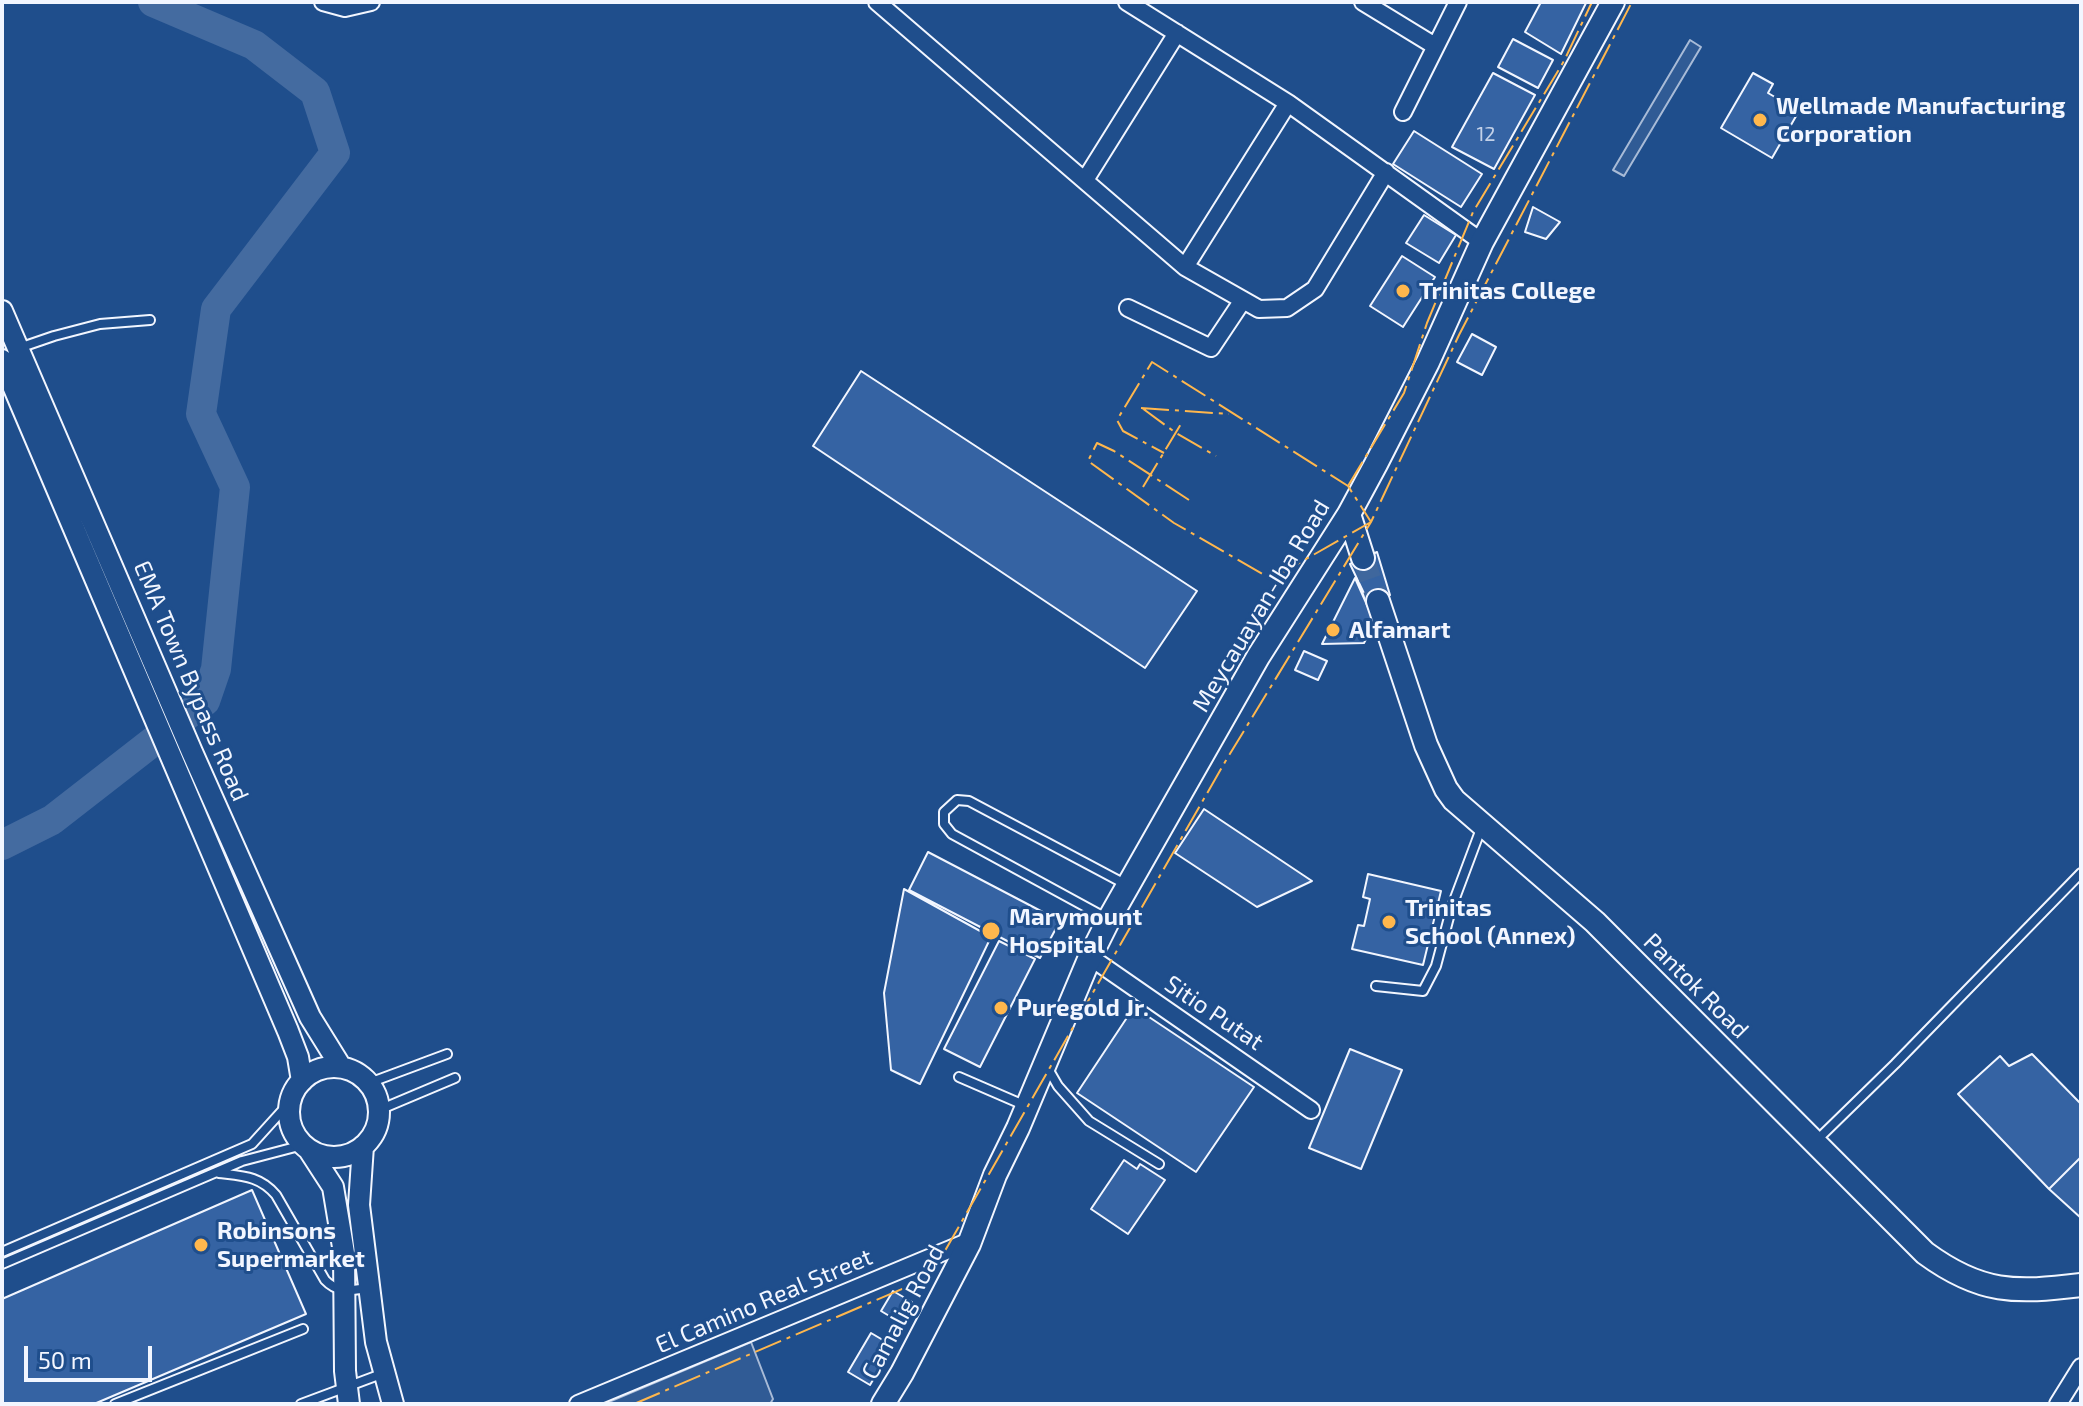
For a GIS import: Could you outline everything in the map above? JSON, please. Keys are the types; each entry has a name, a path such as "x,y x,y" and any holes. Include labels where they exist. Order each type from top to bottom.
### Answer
{"main road":[{"name":"Meycauayan-Iba Road","path":"969,1244 995,1175 1109,919 1258,657 1349,514 1428,362 1482,242 1613,2"},
{"path":"1349,514 1363,558"},
{"name":"Pantok Road","path":"1378,601 1426,745 1454,800 1595,922 1925,1253 1958,1275 2003,1290 2081,1285"},
{"name":"Camalig Road","path":"883,1404 969,1244"}],"street":[{"path":"323,2 345,8 371,2"},
{"path":"877,2 1185,267 1259,309 1287,308 1315,289 1386,172"},
{"path":"1127,2 1288,103 1482,242"},
{"path":"1363,2 1435,46"},
{"path":"1403,112 1458,2"},
{"path":"1085,180 1177,33"},
{"path":"1185,267 1288,103"},
{"path":"1128,308 1211,348 1243,300"},
{"name":"EMA Town Bypass Road","path":"2,311 10,354 162,705 298,1057 302,1081"},
{"name":"EMA Town Bypass Road","path":"182,756 310,1017 341,1067"},
{"name":"Sitio Putat","path":"1090,957 1311,1110"},
{"path":"306,1147 333,1156 344,1155 363,1146 375,1130 379,1110 369,1083 341,1067 320,1069 302,1081 291,1101 291,1123 306,1147 333,1187 344,1253 347,1395"},
{"path":"363,1146 359,1205 376,1342 393,1404"},
{"name":"El Camino Real Street","path":"578,1404 965,1243 969,1244"},
{"path":"2058,1404 2081,1367"}],"lane":[{"path":"10,354 54,336 100,324 150,320"},
{"path":"1109,919 952,834 944,824 947,807 957,800 969,801 1127,885"},
{"path":"1376,986 1423,991 1436,966 1452,906 1483,825"},
{"path":"1814,1142 1895,1064 2081,873"},
{"path":"369,1083 447,1054"},
{"path":"1045,1063 1058,1086 1089,1121 1159,1164"},
{"path":"959,1077 1027,1106"},
{"path":"379,1110 455,1078"},
{"path":"2,1252 252,1144 291,1101"},
{"path":"2,1264 257,1155 306,1147"},
{"path":"212,1163 218,1173"},
{"path":"218,1173 256,1177 267,1184 332,1287 344,1291 369,1288"},
{"path":"115,1404 303,1329"},
{"path":"301,1404 347,1395 385,1373"}],"shaded area":[{"path":"1690,40 1701,47 1624,176 1613,170"},
{"path":"751,1342 773,1399 770,1404 604,1404"}],"building":[{"path":"1541,2 1586,3 1561,54 1525,32"},
{"path":"1513,39 1553,60 1538,88 1498,67"},
{"path":"1493,73 1535,95 1494,169 1452,147"},
{"name":"Wellmade Manufacturing Corporation","path":"1753,73 1773,84 1768,93 1799,111 1772,158 1721,128"},
{"path":"1414,131 1482,174 1461,207 1393,164"},
{"path":"1533,207 1560,222 1546,239 1525,232"},
{"path":"1424,215 1456,235 1439,263 1406,243"},
{"name":"Trinitas College","path":"1402,256 1435,277 1403,327 1370,306"},
{"path":"1472,334 1496,347 1482,375 1457,362"},
{"path":"861,371 1197,591 1145,668 813,446"},
{"path":"1377,552 1390,595 1370,606 1350,564"},
{"path":"1355,578 1375,623 1364,643 1322,644"},
{"path":"1304,651 1327,661 1318,680 1295,670"},
{"path":"1204,809 1312,881 1257,907 1175,853"},
{"path":"928,852 1060,921 1040,958 909,890"},
{"path":"1368,874 1441,891 1423,965 1352,949 1358,925 1364,926 1370,899 1363,897"},
{"path":"904,889 991,937 920,1084 891,1070 884,993"},
{"path":"999,941 1035,959 980,1067 944,1049"},
{"path":"1134,1007 1254,1087 1196,1172 1077,1093"},
{"path":"1350,1049 1402,1070 1361,1169 1309,1148"},
{"path":"2032,1054 2081,1104 2081,1157 2049,1189 1958,1094 2000,1056 2009,1066"},
{"path":"2081,1157 2081,1218 2049,1189"},
{"path":"1124,1160 1137,1169 1140,1164 1165,1180 1128,1234 1091,1209"},
{"name":"Robinsons Supermarket","path":"252,1190 306,1314 94,1404 2,1404 2,1299"},
{"path":"893,1291 912,1302 901,1323 881,1311"},
{"path":"871,1333 893,1346 870,1385 848,1372"}],"waterway":[{"path":"2,845 52,820 205,701 216,669 235,487 201,414 216,309 335,153 315,92 254,45 153,2"}],"tunnel":[{"path":"1363,558 1378,601"}],"power":[{"path":"1348,486 1404,393 1427,323 1473,212 1564,61 1592,2"},
{"path":"1189,500 1097,443 1088,461 1174,523 1271,579 1371,522 1459,335 1632,2"},
{"path":"634,1404 930,1277 1225,762 1371,522 1348,486 1152,362 1117,420 1123,431 1164,453"},
{"path":"1141,408 1229,414"},
{"path":"1142,408 1176,433 1216,456"},
{"path":"1143,487 1181,424"}],"place":[{"name":"Wellmade Manufacturing Corporation","path":"1760,120"},
{"name":"Trinitas College","path":"1403,291"},
{"name":"Alfamart","path":"1333,630"},
{"name":"Trinitas School (Annex)","path":"1389,922"},
{"name":"Marymount Hospital","path":"991,931"},
{"name":"Puregold Jr.","path":"1001,1008"},
{"name":"Robinsons Supermarket","path":"201,1245"}]}
